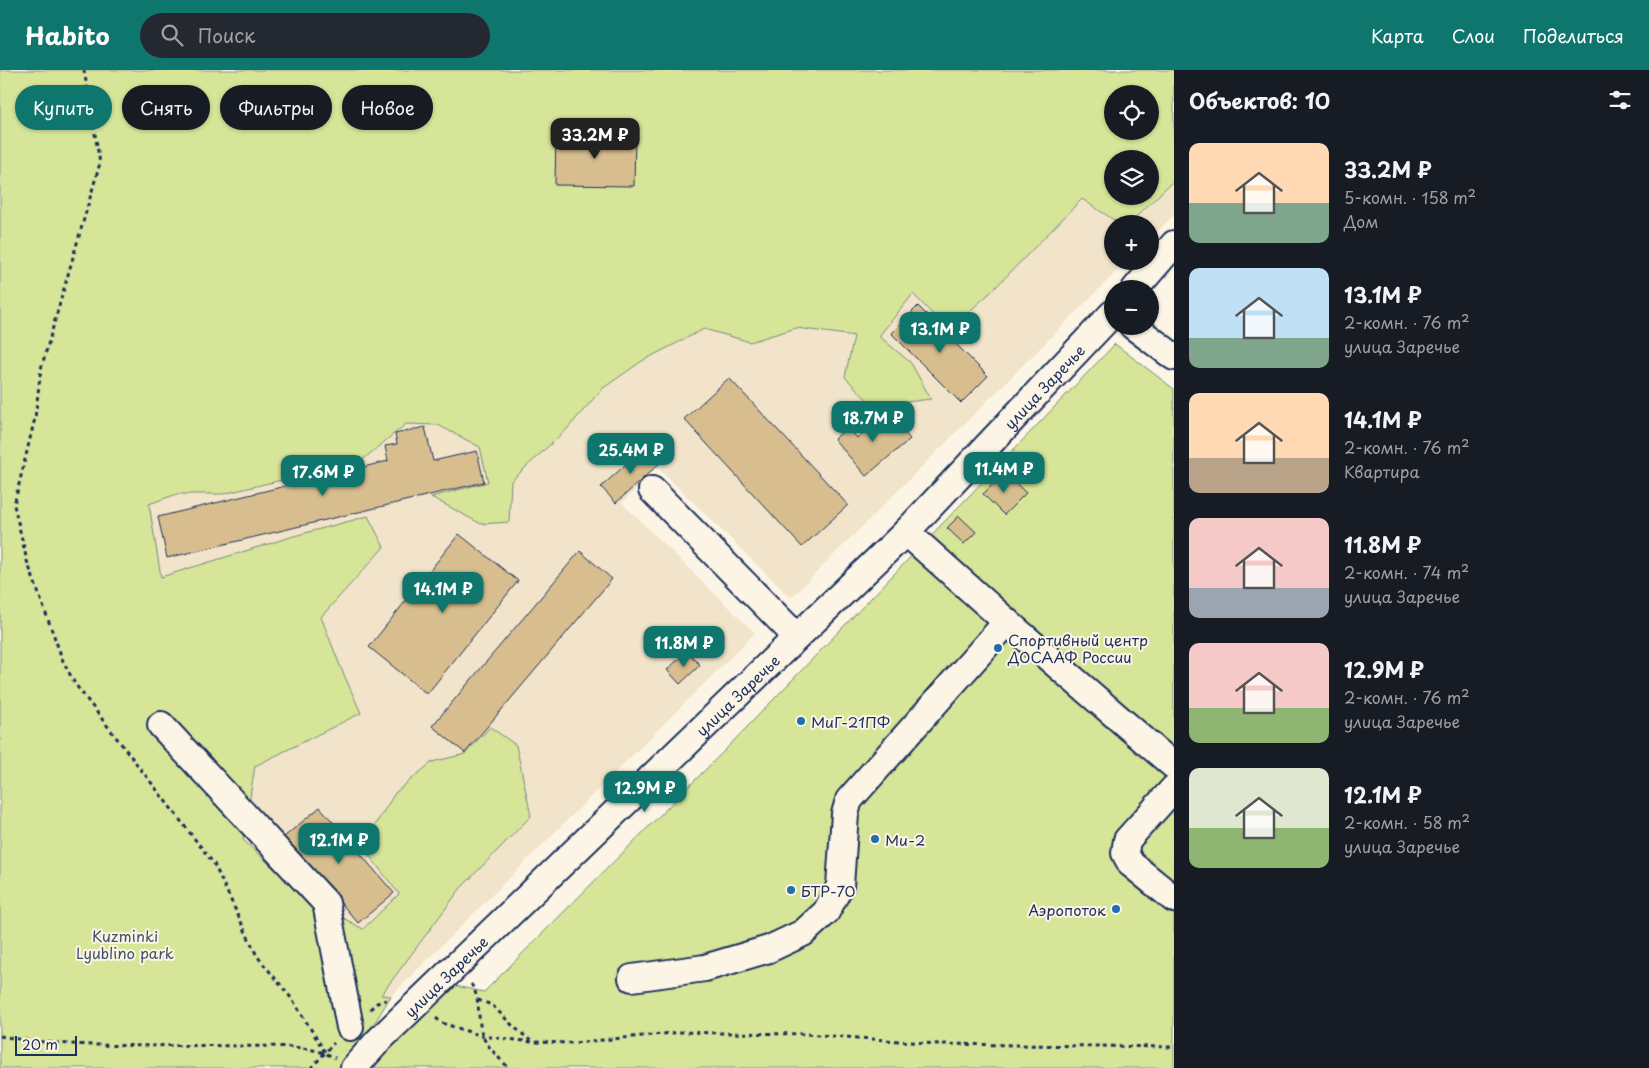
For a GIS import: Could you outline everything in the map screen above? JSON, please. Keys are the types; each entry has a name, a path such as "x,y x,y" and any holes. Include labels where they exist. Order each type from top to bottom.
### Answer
{"street":[{"path":"1142,280 1174,244"},
{"name":"улица Заречье","path":"347,1064 378,1041 455,968 906,532 1104,322"},
{"path":"1148,335 1171,349"},
{"path":"652,490 797,637"},
{"path":"906,532 1174,766"},
{"path":"632,978 705,968 769,949 803,933 826,912 840,886 845,814 850,800 1007,622"},
{"path":"161,725 326,903 350,1027"},
{"path":"1174,788 1127,840 1124,853 1131,864 1174,899"}],"path":[{"path":"84,70 100,163 41,369 35,418 14,505 27,562 63,661 75,684 214,864 257,956 292,999 325,1052"},
{"path":"455,968 473,986 478,1000 478,1018 482,1036 509,1068"},
{"path":"311,1068 350,1027 377,1003 400,995 419,1002 442,1023 482,1036 532,1042 573,1043 682,1032 720,1032 806,1034 938,1044 1174,1048"},
{"path":"478,1000 492,1005 532,1042"},
{"path":"0,1036 98,1046 187,1045 298,1048 325,1052 347,1064"}],"shaded area":[{"path":"1174,70 1174,215 1159,230 1159,215 1104,215 1104,270 1118,270 1108,280 1104,280 1104,284 791,598 657,467 622,503 755,633 391,996 313,990 79,674 136,160"}],"green space":[{"name":"Kuzminki Lyublino park","path":"0,70 1174,70 1174,180 1159,195 1159,150 1104,150 1104,205 1148,205 1138,215 1106,215 1082,199 990,293 948,330 913,294 879,336 911,363 931,399 873,406 845,377 854,336 796,328 750,342 704,329 642,361 602,389 568,428 511,481 509,522 481,524 431,497 488,482 480,447 438,425 406,424 361,461 223,494 177,494 149,504 161,577 294,536 368,516 384,547 321,617 361,713 255,766 243,840 304,896 363,929 399,894 362,846 395,793 432,762 465,754 490,727 516,745 531,816 460,889 381,995 391,996 369,1032 339,1068 0,1068"},
{"name":"Спортивный центр ДОСААФ России","path":"1115,344 1174,389 1174,1068 368,1068 451,985 484,992 724,751"}],"building":[{"path":"556,133 635,135 634,186 555,185"},
{"path":"918,306 988,376 961,403 891,333"},
{"path":"729,378 848,505 802,547 684,419"},
{"path":"887,412 910,439 866,476 834,439 848,427 857,438"},
{"path":"425,427 433,461 477,451 484,482 167,558 158,517 388,461 385,446 397,444 395,434"},
{"path":"646,446 661,462 616,503 601,487"},
{"path":"1005,473 1026,493 1004,515 983,494"},
{"path":"959,516 976,532 964,544 947,528"},
{"path":"459,534 518,581 427,694 369,647"},
{"path":"580,551 612,579 465,753 432,726"},
{"path":"687,651 700,665 680,684 667,670"},
{"path":"320,807 394,893 358,923 284,837"}],"place":[{"name":"Спортивный центр ДОСААФ России","path":"998,648"},
{"name":"МиГ-21ПФ","path":"801,721"},
{"name":"Ми-2","path":"875,839"},
{"name":"БТР-70","path":"791,890"},
{"name":"Аэропоток","path":"1116,909"}]}
